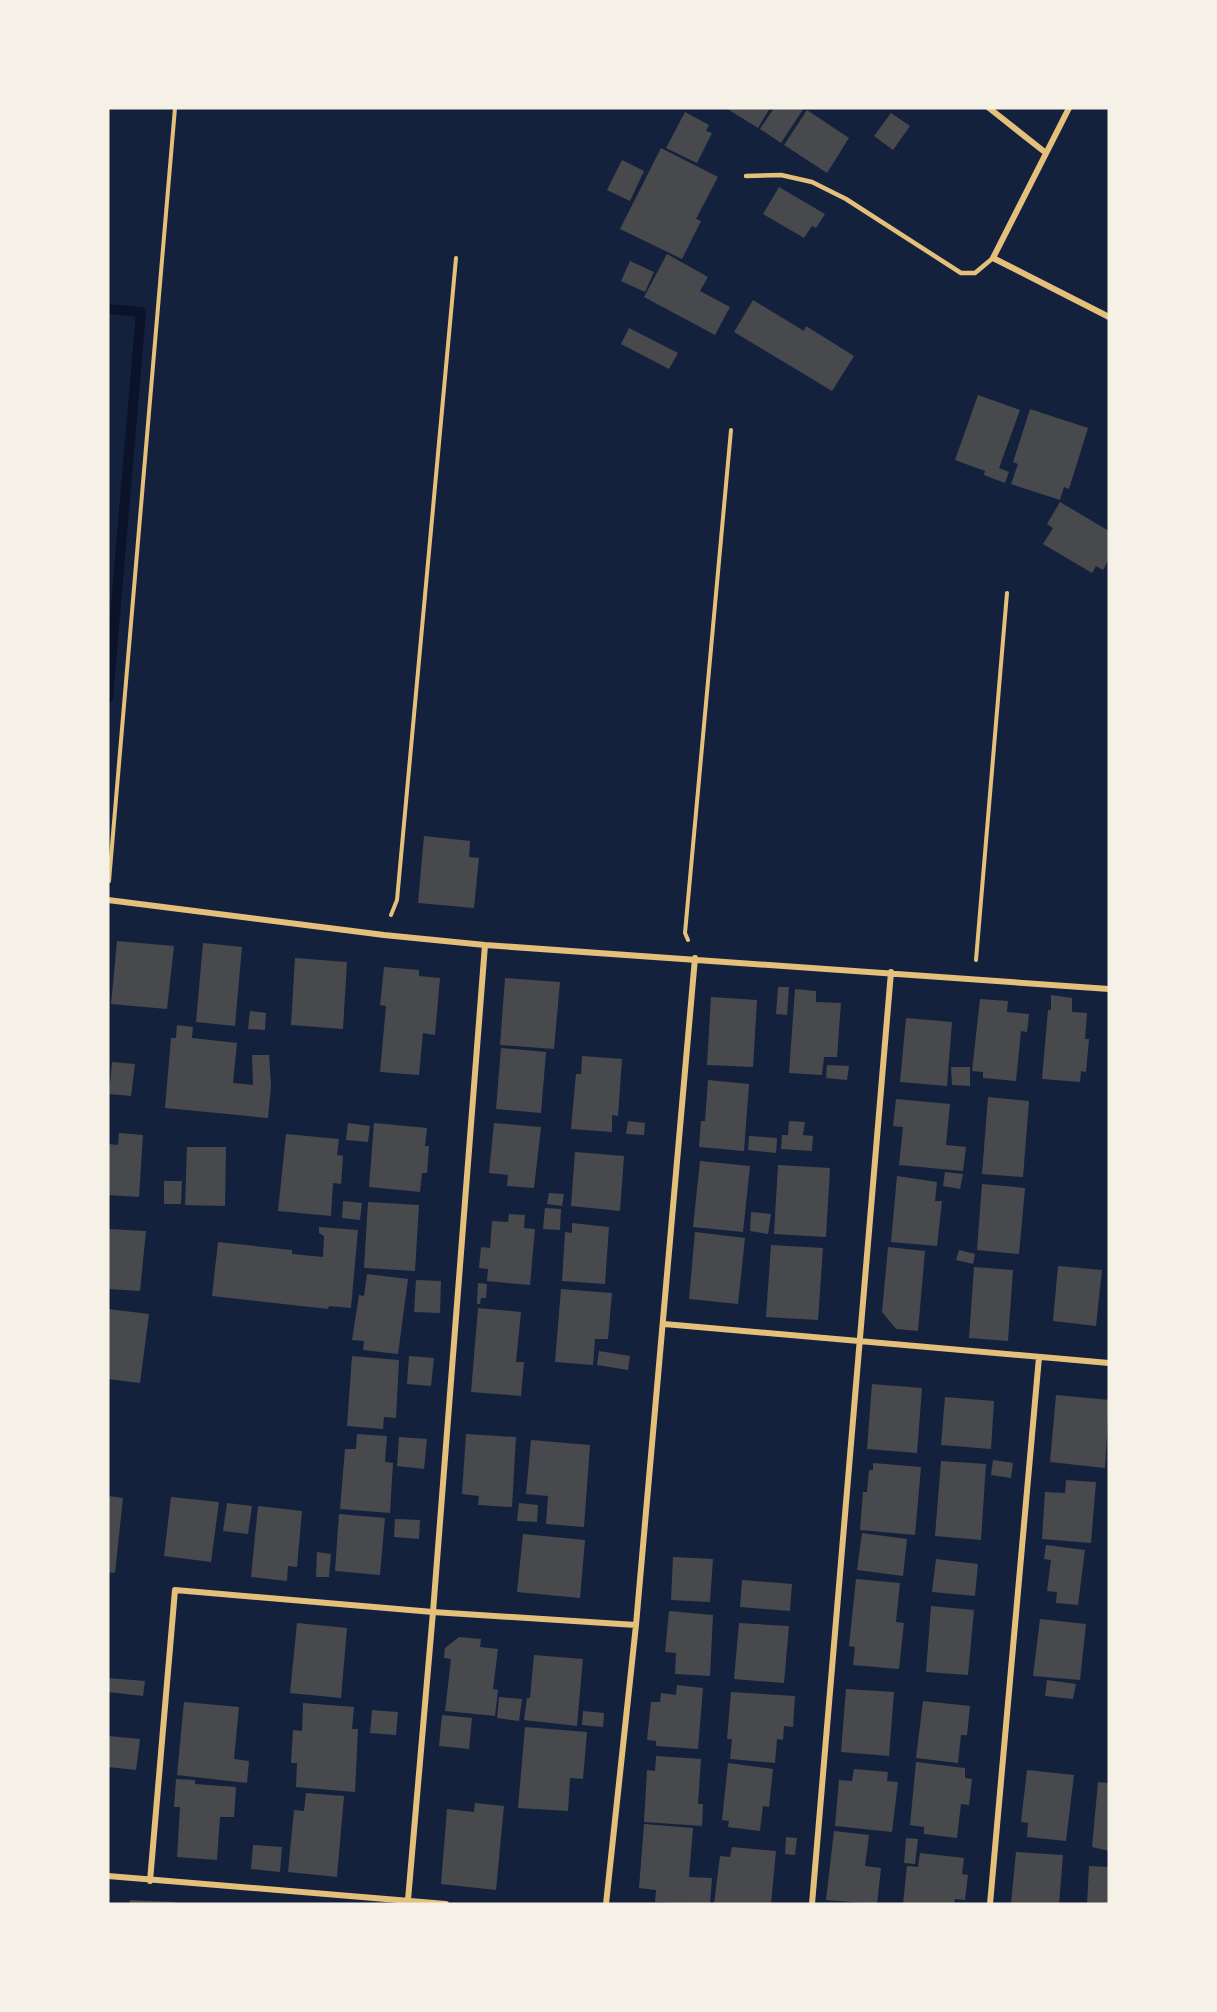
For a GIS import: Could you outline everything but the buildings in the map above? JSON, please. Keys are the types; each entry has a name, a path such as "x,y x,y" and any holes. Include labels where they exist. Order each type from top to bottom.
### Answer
{"street":[{"path":"989,108 1046,153"},
{"path":"1070,108 993,258 1109,317"},
{"path":"108,900 384,935 485,945 695,958 1109,989"},
{"path":"408,1900 485,945"},
{"path":"606,1904 636,1625 695,958"},
{"path":"812,1904 891,972"},
{"path":"664,1324 1109,1363"},
{"path":"990,1904 1039,1357"},
{"path":"150,1881 175,1590 433,1612 636,1625"},
{"path":"108,1876 446,1904"}],"lane":[{"path":"746,176 781,175 812,182 846,199 961,273 975,273 993,258"}],"path":[{"path":"109,886 175,108"},
{"path":"384,935 397,900 456,258"},
{"path":"695,958 685,933 731,430"},
{"path":"974,979 1007,593"}],"waterway":[{"path":"108,309 141,312 108,698"}]}
